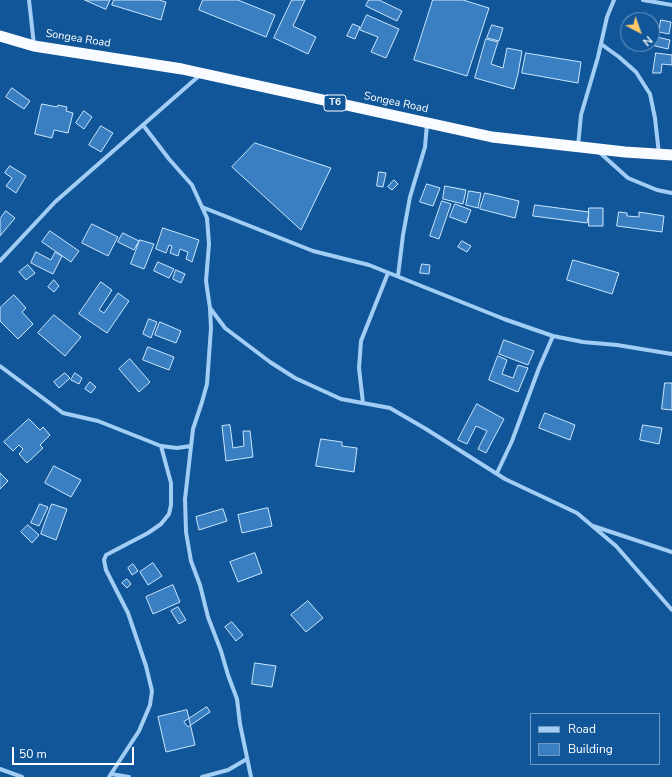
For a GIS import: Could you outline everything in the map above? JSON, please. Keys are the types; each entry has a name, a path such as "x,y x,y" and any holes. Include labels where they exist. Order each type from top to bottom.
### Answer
{"highway":[{"name":"Songea Road","path":"0,36 34,46 182,69 492,137 625,152 672,155"}],"street":[{"path":"29,0 34,46"},
{"path":"578,147 581,115 598,57 607,17 614,0"},
{"path":"643,0 672,5"},
{"path":"601,44 636,72 650,94 655,118 659,154"},
{"path":"0,261 55,202 143,126 201,73"},
{"path":"398,276 403,235 410,197 425,147 428,123"},
{"path":"143,126 192,185 207,218 209,244 206,281 211,328 206,384 193,429 185,499 186,532 191,561 200,585 208,617 237,699 240,724 251,777"},
{"path":"596,149 628,178 658,190 672,193"},
{"path":"202,207 313,251 369,265 504,319 553,336 583,342 617,345 672,354"},
{"path":"362,403 359,368 361,341 388,273"},
{"path":"210,308 225,328 270,362 296,378 341,399 390,408 505,479 577,514 616,546 672,610"},
{"path":"496,473 512,441 553,336"},
{"path":"0,366 63,413 98,422 161,446 177,448 191,446"},
{"path":"129,777 110,776 138,731 150,705 152,692 146,666 128,613 106,570 104,560 106,554 148,533 161,524 169,514 171,505 171,483 161,446"},
{"path":"591,525 672,552"},
{"path":"202,777 228,770 247,759"},
{"path":"0,769 22,777"}],"building":[{"path":"85,0 110,0 106,9"},
{"path":"114,0 159,0 166,2 161,20 112,5"},
{"path":"203,0 238,0 275,15 266,37 199,10"},
{"path":"292,0 305,0 293,26 316,37 308,54 274,38"},
{"path":"369,0 379,0 402,11 397,21 366,6"},
{"path":"433,0 463,0 489,8 467,76 414,60"},
{"path":"367,15 399,29 386,58 371,52 378,37 360,30"},
{"path":"661,20 671,22 669,34 660,32"},
{"path":"353,24 360,27 355,39 347,36"},
{"path":"492,25 503,28 499,41 487,38"},
{"path":"660,38 670,40 668,49 660,47"},
{"path":"486,39 498,42 491,64 503,68 507,48 522,51 514,89 475,78"},
{"path":"526,53 581,62 578,83 522,73"},
{"path":"656,53 672,55 672,65 662,64 661,73 653,73"},
{"path":"12,88 30,101 24,109 6,97"},
{"path":"42,104 67,107 66,111 73,113 68,133 54,130 52,138 35,134"},
{"path":"84,111 92,117 84,129 76,123"},
{"path":"101,126 113,133 101,152 89,145"},
{"path":"255,143 331,168 301,230 232,167"},
{"path":"10,166 26,176 16,193 6,186 12,178 5,173"},
{"path":"379,172 386,173 383,187 377,186"},
{"path":"394,180 398,184 392,190 388,187"},
{"path":"427,184 440,188 433,206 420,202"},
{"path":"445,186 466,190 463,204 443,199"},
{"path":"469,191 481,193 478,208 466,205"},
{"path":"485,193 519,201 515,218 480,209"},
{"path":"442,201 451,204 439,239 430,236"},
{"path":"455,204 471,210 466,223 450,217"},
{"path":"535,205 589,212 587,223 533,216"},
{"path":"589,208 603,208 603,226 589,226"},
{"path":"6,211 15,218 0,236 0,219"},
{"path":"619,212 627,213 627,216 639,217 639,212 664,216 662,232 617,226"},
{"path":"92,224 118,237 108,256 82,243"},
{"path":"163,228 199,240 192,262 186,259 188,252 180,249 178,256 170,253 172,246 169,245 166,253 156,249"},
{"path":"50,231 79,251 71,262 42,242"},
{"path":"123,233 139,241 134,250 118,242"},
{"path":"140,240 154,244 144,269 131,264"},
{"path":"462,241 471,246 467,252 458,247"},
{"path":"36,252 51,260 55,252 62,256 53,274 31,263"},
{"path":"573,260 619,273 612,294 567,280"},
{"path":"158,262 174,269 169,278 154,271"},
{"path":"422,264 430,265 429,274 420,273"},
{"path":"28,265 35,273 26,280 19,272"},
{"path":"176,270 185,274 181,283 173,279"},
{"path":"54,280 59,286 54,292 48,287"},
{"path":"101,282 112,290 99,310 104,313 118,293 129,301 107,333 79,314"},
{"path":"14,295 26,308 22,312 33,324 18,339 0,321 0,308"},
{"path":"54,315 81,337 65,356 38,333"},
{"path":"149,319 157,322 151,338 143,334"},
{"path":"160,322 181,331 176,343 155,335"},
{"path":"504,340 534,351 528,365 499,354"},
{"path":"148,347 174,357 169,370 143,360"},
{"path":"498,356 507,360 502,374 513,378 518,365 528,368 518,392 489,380"},
{"path":"130,359 150,382 139,392 119,369"},
{"path":"65,373 70,378 59,388 54,382"},
{"path":"75,373 82,378 79,384 71,380"},
{"path":"90,382 96,387 91,393 85,389"},
{"path":"665,383 672,383 672,410 662,409"},
{"path":"477,404 504,419 486,453 478,449 487,431 476,426 467,444 458,440"},
{"path":"545,413 575,425 570,440 539,428"},
{"path":"29,419 40,430 43,427 50,435 40,445 43,448 27,463 19,454 23,449 19,445 13,451 4,442"},
{"path":"230,425 233,448 244,446 243,431 250,431 253,457 226,461 222,426"},
{"path":"643,425 662,428 659,444 640,440"},
{"path":"321,439 342,442 342,446 357,448 354,472 316,466"},
{"path":"54,466 81,480 71,497 45,483"},
{"path":"0,473 8,481 0,489"},
{"path":"40,504 48,507 39,526 31,523"},
{"path":"52,504 67,509 56,540 41,534"},
{"path":"268,508 272,526 242,533 238,515"},
{"path":"223,509 227,521 199,530 196,517"},
{"path":"28,525 39,535 32,543 21,532"},
{"path":"255,553 262,573 238,582 230,562"},
{"path":"153,563 162,576 148,585 140,572"},
{"path":"133,564 138,571 132,575 128,568"},
{"path":"127,579 131,584 127,588 122,583"},
{"path":"173,585 180,602 153,614 146,597"},
{"path":"308,601 323,618 306,632 291,615"},
{"path":"178,607 186,620 179,624 171,611"},
{"path":"232,622 243,635 236,641 225,627"},
{"path":"255,663 276,666 272,687 252,684"},
{"path":"207,707 210,712 188,727 184,722"},
{"path":"187,710 195,745 166,752 158,717"}]}
